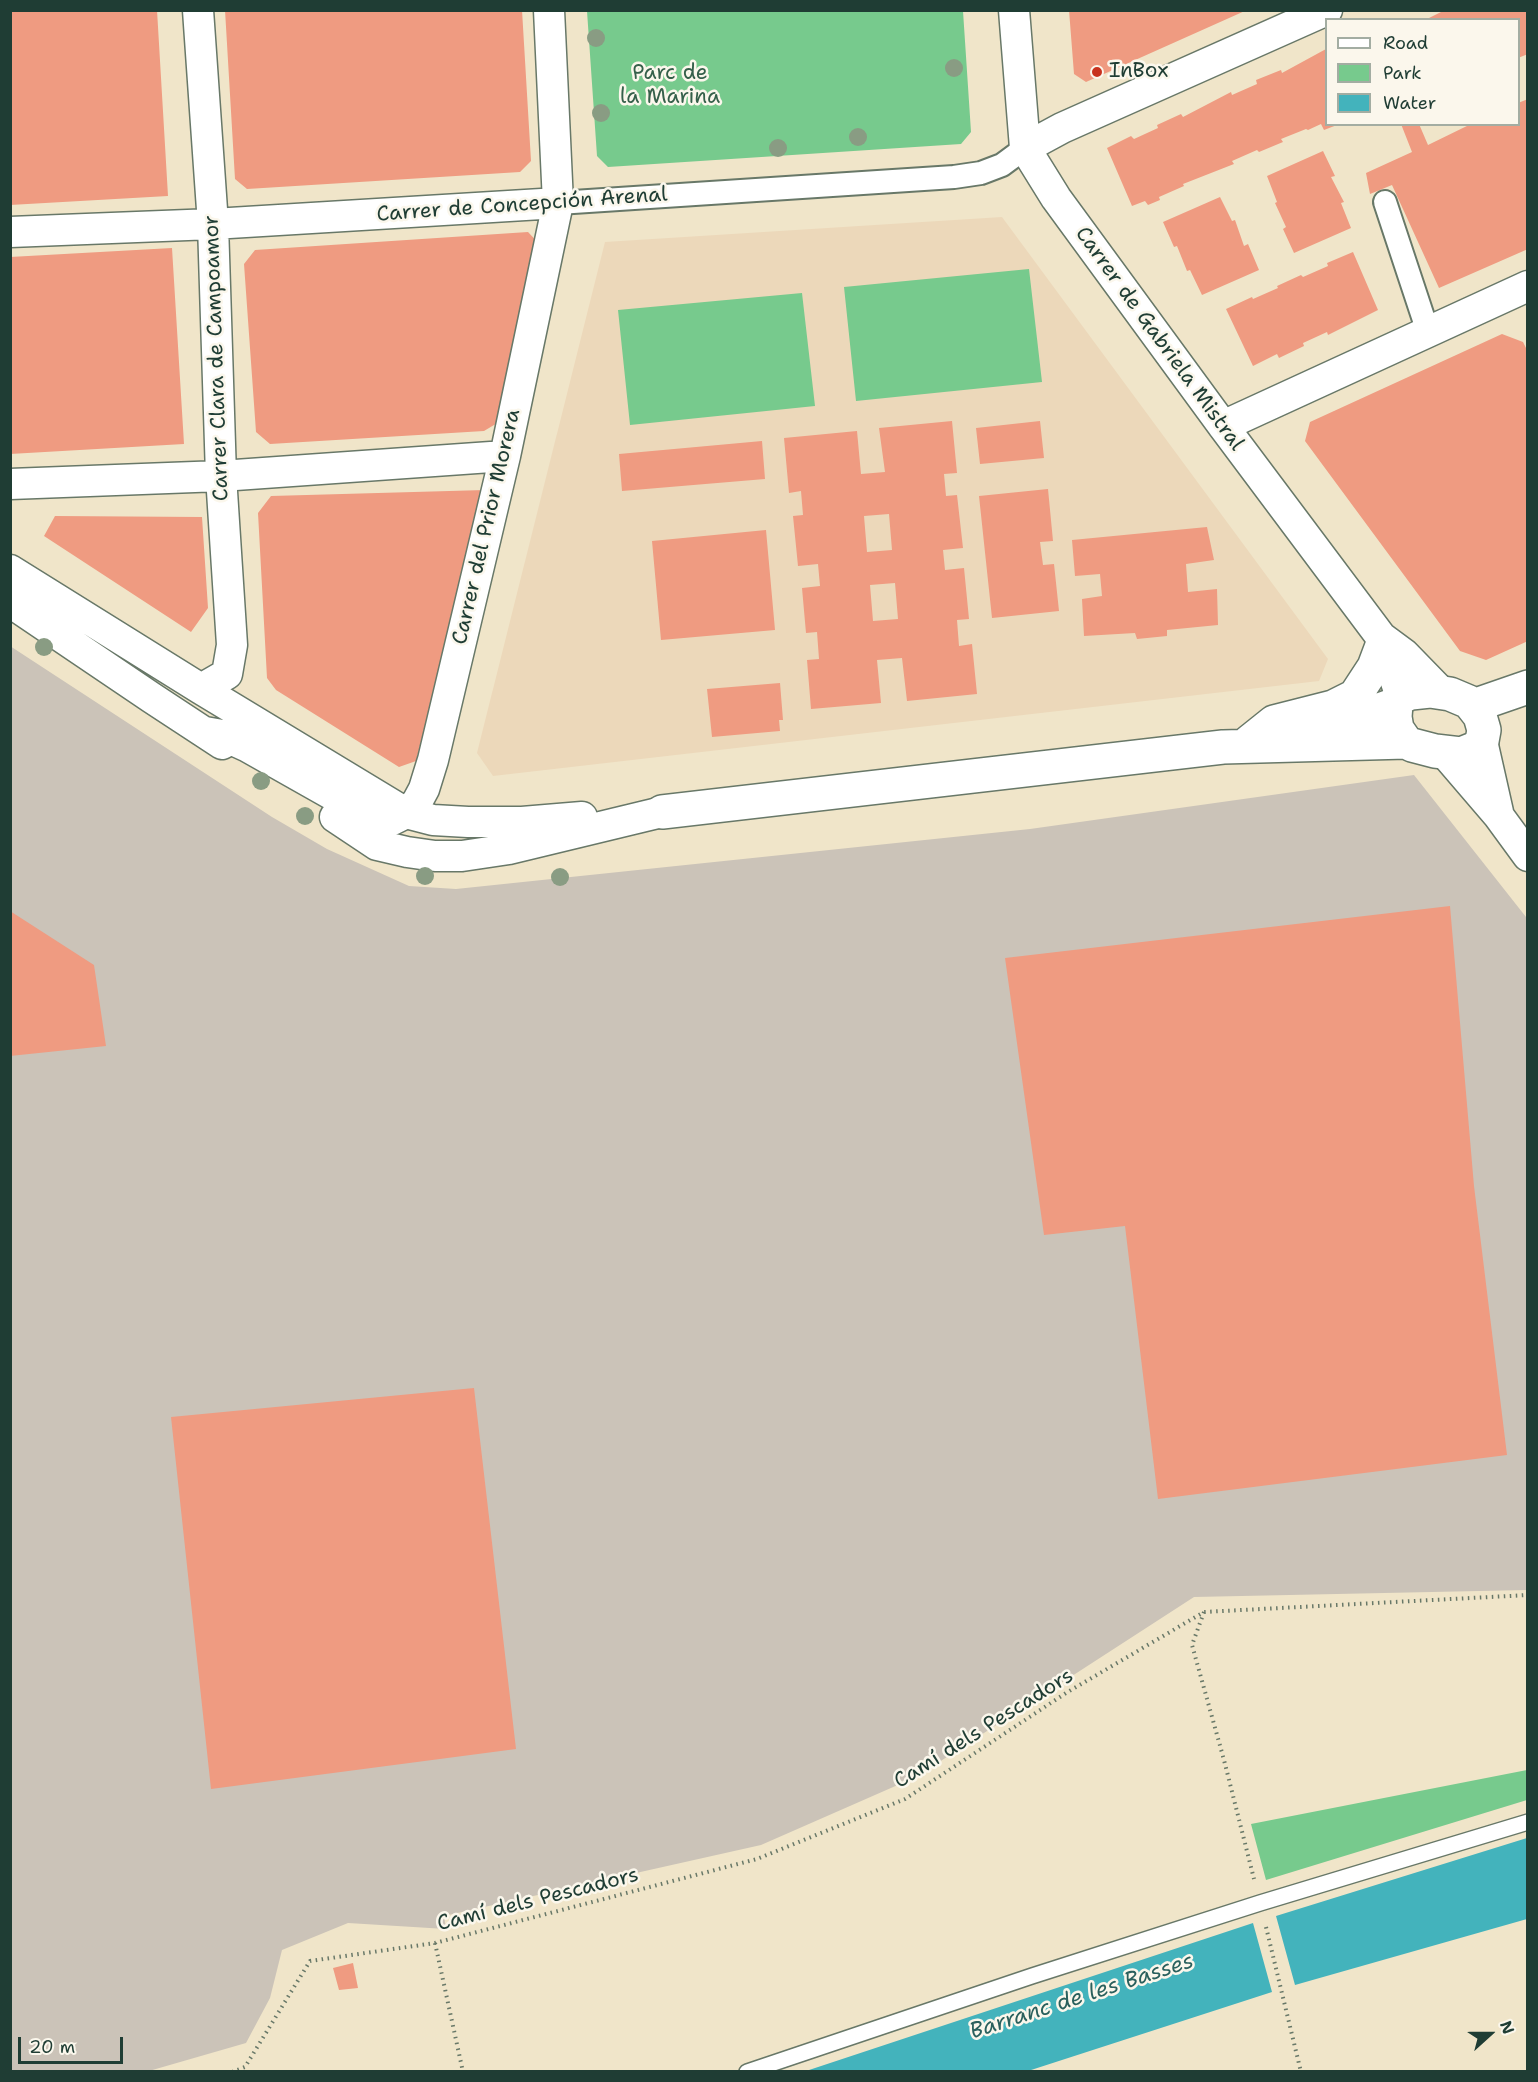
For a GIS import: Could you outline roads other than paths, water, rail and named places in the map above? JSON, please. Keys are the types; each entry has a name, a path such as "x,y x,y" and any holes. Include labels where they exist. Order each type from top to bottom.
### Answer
{"street":[{"name":"Carrer Clara de Campoamor","path":"198,10 213,224 221,476 232,645 227,674 201,689"},
{"name":"Carrer del Prior Morera","path":"406,813 417,802 424,789 433,760 505,456 558,203 549,10"},
{"name":"Carrer de Gabriela Mistral","path":"1014,10 1025,148 1056,198 1382,640 1399,700"},
{"path":"1025,148 1062,128 1327,10"},
{"name":"Carrer de Concepción Arenal","path":"10,232 213,224 954,177 981,173 1002,165 1025,148"},
{"path":"1385,202 1428,332"},
{"path":"1223,426 1527,286"},
{"path":"10,484 221,476 505,456"},
{"path":"10,570 406,813 433,820 522,822 662,812 1236,744 1357,718 1411,693 1430,691 1469,702 1480,726 1498,815"},
{"path":"10,602 377,845 435,856 462,856 509,849 662,812"},
{"name":"Carrer de Gabriela Mistral","path":"1382,640 1404,654 1442,693"},
{"path":"1236,744 1274,722 1333,707 1354,696 1374,667 1382,640"},
{"path":"1236,744 1406,742 1461,754 1476,748 1480,726 1527,687"},
{"path":"1399,700 1395,717 1397,729 1406,742"},
{"path":"1480,726 1527,707"},
{"path":"205,732 222,735 246,746 377,820 392,820 406,813"},
{"path":"1444,752 1498,815 1527,856"}],"lane":[{"path":"747,2072 1032,1976 1260,1903 1527,1822"}],"water":[{"path":"1527,1838 1527,1919 1295,1985 1276,1916"},
{"name":"Barranc de les Basses","path":"1253,1923 1272,1992 1028,2071 806,2071"}],"place":[{"name":"InBox","path":"1097,72"}],"park label":[{"name":"Parc de la Marina","path":"670,86"}]}
